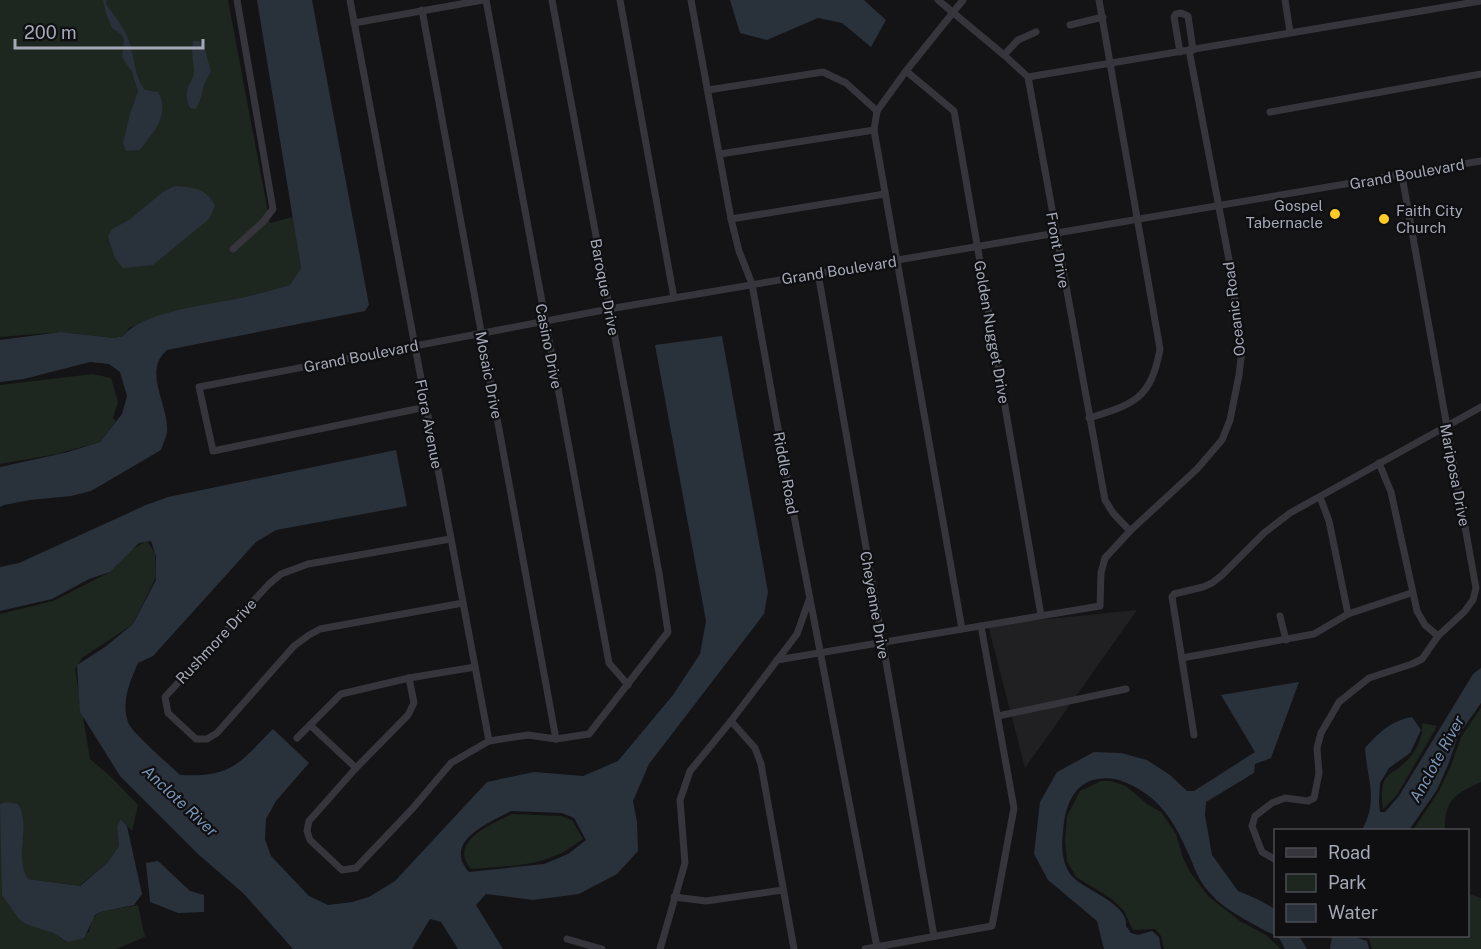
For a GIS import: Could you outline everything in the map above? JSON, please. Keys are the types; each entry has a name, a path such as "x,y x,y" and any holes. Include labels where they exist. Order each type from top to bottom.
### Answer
{"street":[{"path":"233,249 263,222 273,208 237,0"},
{"name":"Flora Avenue","path":"350,0 489,741"},
{"path":"354,23 485,0"},
{"name":"Casino Drive","path":"485,0 609,663 628,685"},
{"name":"Baroque Drive","path":"489,741 528,735 556,739 589,734 668,632 552,0"},
{"path":"620,0 674,298"},
{"name":"Riddle Road","path":"691,0 731,219 739,251 752,284 877,947"},
{"path":"938,0 1028,77 1455,2 1481,1"},
{"path":"962,629 874,130 877,111 963,0"},
{"path":"1089,418 1132,403 1145,391 1157,369 1160,349 1099,0"},
{"path":"1285,0 1290,32"},
{"name":"Mosaic Drive","path":"422,10 556,739"},
{"name":"Oceanic Road","path":"1041,615 1100,606 1101,573 1105,558 1130,531 1197,469 1222,440 1230,420 1242,350 1230,265 1217,207 1191,50 1188,16 1181,13 1174,17 1180,52"},
{"path":"1070,25 1103,17"},
{"path":"1004,55 1018,40 1036,32"},
{"name":"Golden Nugget Drive","path":"906,71 954,111 1041,615"},
{"path":"708,90 823,72 846,83 877,111"},
{"path":"1270,112 1481,74"},
{"name":"Front Drive","path":"1028,77 1105,500 1113,513 1130,531"},
{"path":"720,154 874,130"},
{"name":"Grand Boulevard","path":"426,407 213,452 198,387 609,309 1481,161"},
{"name":"Mariposa Drive","path":"1274,859 1262,852 1252,826 1255,816 1272,803 1285,798 1308,801 1314,798 1319,773 1317,748 1321,733 1339,702 1369,678 1422,659 1438,636 1464,612 1473,600 1476,588 1478,576 1446,427 1402,176"},
{"path":"731,219 885,194"},
{"name":"Cheyenne Drive","path":"818,273 934,936"},
{"path":"1194,735 1171,600 1174,594 1212,583 1264,533 1290,513 1481,407"},
{"path":"1379,463 1391,492 1411,593 1417,611 1425,625 1438,636"},
{"path":"1320,497 1329,521 1348,614"},
{"name":"Rushmore Drive","path":"450,539 308,564 281,574 269,584 165,697 168,713 196,739 207,739 217,733 294,646 309,634 320,629 463,603"},
{"path":"1182,658 1314,634 1348,614 1411,593"},
{"path":"660,949 684,862 680,800 690,771 797,634 810,598"},
{"path":"777,660 1041,615"},
{"path":"1280,616 1287,640"},
{"path":"865,949 992,926 1014,808 981,626"},
{"path":"297,738 341,694 409,678 476,667"},
{"path":"409,678 414,703 408,715 356,768 309,821 310,840 342,870 356,868 413,808 451,763 489,741"},
{"path":"998,716 1126,689"},
{"path":"731,721 755,748 761,764 794,949"},
{"path":"310,725 356,768"},
{"path":"674,897 706,902 783,890"},
{"path":"567,939 602,949"}],"shaded area":[{"path":"1137,610 1025,768 988,625"}],"green space":[{"path":"0,0 228,0 270,223 293,217 301,268 291,285 130,327 123,336 114,338 61,332 0,337"},
{"path":"93,374 111,378 118,402 113,418 116,421 100,442 57,454 0,464 0,385"},
{"path":"147,541 155,553 156,577 133,624 82,658 75,669 90,759 138,805 132,831 122,820 117,826 119,846 107,863 79,886 29,879 36,926 62,939 89,932 92,919 100,912 138,905 145,937 116,949 0,949 0,614 53,601 110,572 131,550"},
{"path":"1481,708 1481,782 1464,790 1453,799 1447,812 1445,829 1414,829 1439,791 1461,737"},
{"path":"1422,723 1437,726 1397,795 1383,809 1384,781 1414,752 1420,741"},
{"path":"1101,781 1111,781 1126,786 1147,804 1161,812 1176,834 1190,872 1208,896 1240,921 1266,935 1281,949 1164,949 1161,936 1155,929 1133,930 1124,911 1112,899 1076,877 1067,861 1065,840 1067,816 1080,791"},
{"path":"512,814 561,816 572,820 583,839 543,860 471,869 465,859 468,842 484,828"},
{"path":"1469,894 1481,898 1481,949 1372,949 1369,939 1363,937 1469,937"}],"water":[{"path":"103,0 106,0 106,4 127,36 141,84 145,90 158,92 161,100 159,123 140,150 126,151 123,143 138,91 132,72 122,57 124,40 122,35 112,28"},
{"path":"257,0 312,0 369,305 365,311 167,350 157,368 158,389 167,421 167,432 161,450 91,491 0,507 0,467 68,452 100,442 122,414 127,396 120,372 109,364 90,362 24,379 0,382 0,340 61,332 114,338 123,336 144,321 159,315 290,285 301,268"},
{"path":"730,0 864,0 886,20 871,47 842,23 818,18 767,40 740,33"},
{"path":"193,41 199,41 204,46 211,72 205,82 196,109 190,108 187,94 194,70"},
{"path":"174,186 193,188 208,195 215,206 209,219 153,265 123,268 115,258 108,237 112,229 129,220 163,192"},
{"name":"Anclote River","path":"722,336 768,592 764,614 649,764 633,801 637,822 638,851 617,874 579,894 533,900 486,894 476,905 503,949 458,949 441,922 430,919 412,949 293,949 243,893 199,855 120,776 80,712 77,665 105,647 133,624 156,580 156,556 151,541 139,543 110,572 89,579 52,599 0,611 0,567 19,563 146,505 168,497 396,450 407,506 276,530 256,542 153,656 138,663 127,692 125,707 130,726 180,775 212,774 223,771 242,759 273,729 309,763 276,801 266,819 265,839 271,856 309,896 328,905 369,897 395,881 487,782 534,772 583,776 618,761 673,695 700,654 706,621 655,345","holes":["511,811 562,813 574,818 586,840 568,854 544,864 469,872 462,861 461,851 472,834"]},
{"name":"Anclote River","path":"1481,668 1481,703 1458,736 1437,790 1410,829 1362,829 1371,799 1365,748 1386,728 1398,721 1412,717 1421,730 1410,753 1389,768 1380,783 1380,812 1385,812 1399,796 1473,674"},
{"path":"1299,682 1271,758 1255,764 1254,773 1206,802 1205,815 1212,855 1238,891 1274,908 1274,935 1228,909 1206,889 1178,832 1164,810 1155,801 1133,786 1119,780 1102,778 1091,781 1081,786 1068,805 1062,838 1062,851 1067,869 1081,884 1121,911 1131,933 1138,935 1152,931 1159,937 1161,949 1104,949 1097,921 1048,880 1034,854 1040,802 1057,772 1094,752 1121,753 1147,760 1170,775 1187,791 1194,791 1255,752 1221,695"},
{"path":"6,802 18,804 22,813 22,861 28,879 80,886 107,863 119,846 117,826 121,819 127,826 142,894 134,905 100,912 95,915 84,938 68,942 19,919 2,895 0,804"},
{"path":"158,861 190,891 204,895 204,912 178,913 150,902 146,863"},
{"path":"1277,937 1300,937 1307,949 1285,949"},
{"path":"1332,937 1356,937 1367,941 1369,949 1330,949"}],"place":[{"name":"Gospel Tabernacle","path":"1335,214"},
{"name":"Faith City Church","path":"1384,219"}]}
